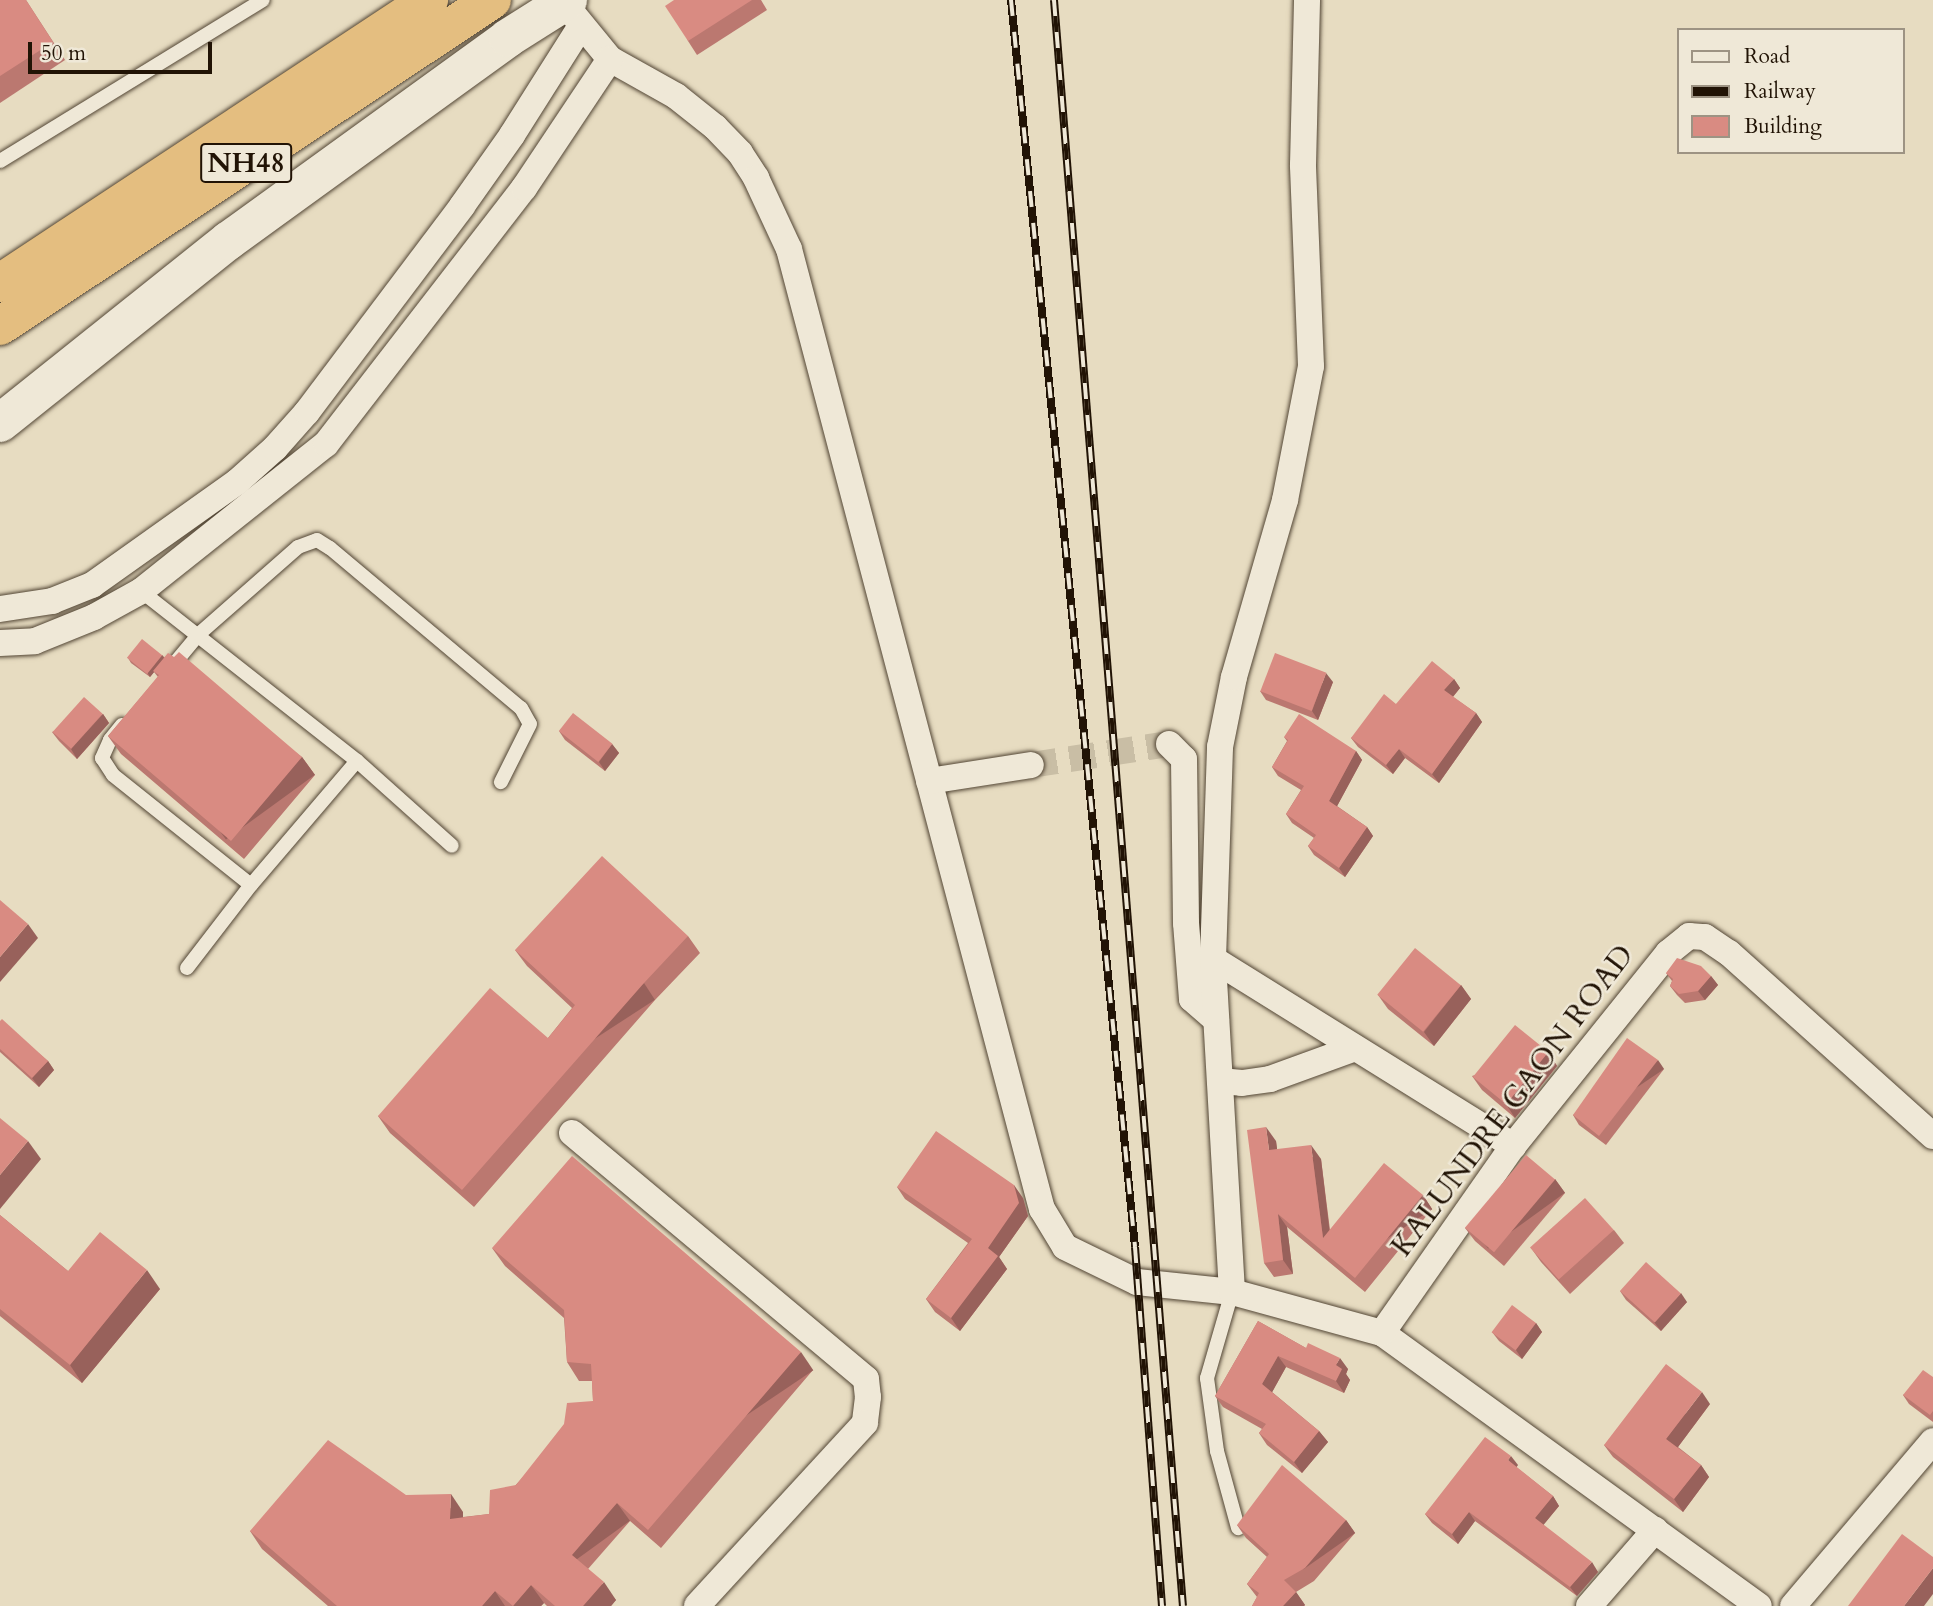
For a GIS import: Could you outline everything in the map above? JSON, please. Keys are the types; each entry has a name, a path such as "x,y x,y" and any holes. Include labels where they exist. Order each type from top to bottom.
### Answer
{"highway":[{"name":"NH48","path":"0,283 433,18 492,0"},
{"name":"NH48","path":"0,326 433,18"}],"street":[{"path":"1232,1292 1213,959 1220,747 1234,677 1285,500 1311,366 1303,165 1307,0"},
{"path":"571,10 610,58 676,96 715,127 740,153 756,178 789,249 1042,1209 1065,1247 1137,1282 1232,1292 1382,1333 1759,1606"},
{"path":"0,423 228,241 462,71 571,10"},
{"path":"0,609 52,601 92,585 237,482 275,448 307,412 512,135 571,10"},
{"path":"433,18 462,71"},
{"path":"0,643 35,641 94,617 141,591 326,444 524,188 610,58"},
{"path":"1168,744 1184,760 1186,923 1192,999 1216,1020"},
{"path":"929,781 1031,765"},
{"name":"KALUNDRE GAON ROAD","path":"1382,1333 1513,1146 1668,953 1689,936 1705,937 1729,953 1933,1136"},
{"path":"1213,959 1513,1146"},
{"path":"1220,1081 1242,1083 1270,1079 1355,1048"},
{"path":"572,1133 866,1379 868,1397 865,1423 698,1606"},
{"path":"1793,1606 1933,1441"},
{"path":"1589,1606 1655,1530"}],"lane":[{"path":"0,161 256,1"},
{"path":"163,677 199,634 298,547 317,540 521,708 530,724 500,782"},
{"path":"141,591 357,761 452,846"},
{"path":"136,709 110,740 102,758 113,775 251,885"},
{"path":"187,968 251,885 357,761"},
{"path":"1232,1292 1207,1378 1217,1451 1238,1528"}],"building":[{"path":"0,0 26,0 53,42 0,76"},
{"path":"674,0 752,0 688,41 665,6"},
{"path":"142,639 162,655 147,674 127,658"},
{"path":"179,652 302,757 231,841 108,736 159,675 153,671 168,653 174,657"},
{"path":"1275,653 1326,673 1312,711 1260,691"},
{"path":"1432,661 1454,679 1444,690 1476,713 1432,774 1399,749 1386,765 1351,738 1384,694 1396,704"},
{"path":"84,697 103,714 71,749 53,732"},
{"path":"573,713 612,744 598,762 559,731"},
{"path":"1299,714 1356,751 1329,801 1367,827 1339,868 1308,846 1316,835 1286,814 1304,786 1272,767 1288,740 1284,737"},
{"path":"602,856 688,936 462,1190 378,1116 490,988 548,1038 575,1005 515,950"},
{"path":"0,900 28,924 0,957"},
{"path":"1415,948 1461,985 1423,1032 1377,995"},
{"path":"1677,958 1701,966 1711,976 1698,991 1679,994 1670,986 1673,979 1666,973"},
{"path":"2,1019 48,1061 32,1078 0,1049"},
{"path":"1515,1025 1548,1052 1506,1104 1473,1077"},
{"path":"1627,1038 1658,1060 1599,1136 1573,1115"},
{"path":"0,1118 28,1141 0,1175"},
{"path":"1266,1127 1269,1150 1311,1145 1323,1238 1384,1163 1423,1195 1355,1278 1278,1214 1283,1260 1264,1263 1247,1130"},
{"path":"936,1131 1014,1185 1019,1203 988,1248 998,1256 951,1318 926,1299 972,1239 897,1187"},
{"path":"1526,1155 1555,1179 1494,1252 1465,1228"},
{"path":"572,1156 801,1352 648,1530 617,1503 572,1555 604,1582 583,1606 555,1606 531,1585 513,1606 495,1591 482,1606 337,1606 250,1531 328,1440 406,1495 451,1494 450,1519 489,1514 490,1490 516,1485 564,1424 567,1403 593,1401 591,1364 567,1362 564,1310 492,1248"},
{"path":"1585,1198 1614,1230 1559,1279 1530,1248"},
{"path":"0,1215 68,1271 100,1232 147,1270 70,1365 0,1309"},
{"path":"1646,1262 1681,1293 1655,1322 1620,1291"},
{"path":"1512,1305 1536,1323 1515,1350 1492,1332"},
{"path":"1258,1321 1306,1348 1308,1343 1340,1358 1336,1365 1342,1369 1336,1381 1278,1356 1262,1384 1319,1431 1294,1462 1259,1433 1266,1424 1215,1396"},
{"path":"1666,1364 1702,1392 1666,1439 1701,1465 1674,1499 1604,1445"},
{"path":"1923,1370 1933,1377 1933,1411 1930,1415 1903,1395"},
{"path":"1485,1437 1511,1456 1508,1460 1553,1496 1535,1518 1592,1562 1570,1587 1469,1512 1452,1534 1425,1514"},
{"path":"1282,1465 1346,1520 1305,1568 1284,1580 1296,1592 1283,1606 1252,1606 1259,1593 1247,1584 1269,1554 1237,1525"},
{"path":"1902,1534 1933,1557 1933,1568 1904,1606 1848,1606"}],"tunnel":[{"path":"1031,765 1169,744"}],"railway":[{"path":"1011,0 1135,1247 1162,1606"},
{"path":"1054,0 1183,1606"}]}
